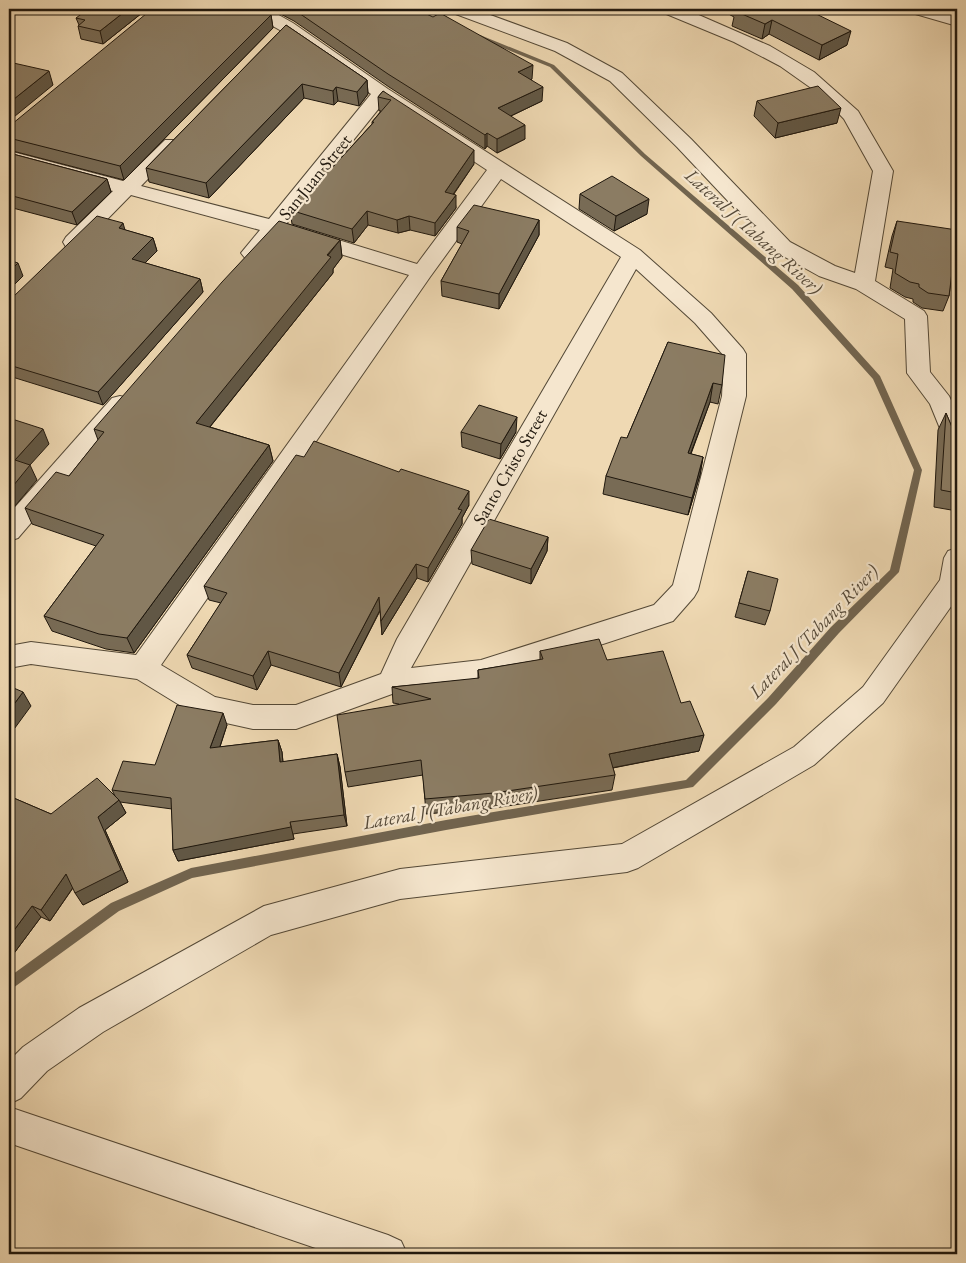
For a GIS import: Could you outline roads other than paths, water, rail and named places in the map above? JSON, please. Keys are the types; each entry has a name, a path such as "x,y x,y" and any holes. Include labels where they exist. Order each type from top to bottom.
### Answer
{"street":[{"path":"9,656 31,653 143,668 209,708 254,716 296,717 391,682 481,672 663,613 685,590 734,396 735,354 703,318 633,255 382,94 287,27 261,12 247,9"},
{"path":"459,9 562,47 616,77 684,143 783,247 827,272 864,284 916,316 919,373 941,402 957,442"},
{"path":"670,9 729,31 794,66 846,109 883,171 864,284"},
{"path":"918,9 957,21"},
{"path":"273,41 287,27"},
{"name":"San Juan Street","path":"235,272 274,228 382,94"},
{"path":"58,256 184,132"},
{"path":"9,156 274,228 422,272"},
{"path":"143,668 422,272 498,169"},
{"name":"Santo Cristo Street","path":"391,682 406,647 633,255"},
{"path":"9,531 132,390"},
{"path":"9,1086 35,1060 91,1020 264,921 400,884 627,858 804,756 873,696 953,583 957,558"},
{"path":"9,1125 388,1254"}],"waterway":[{"name":"Lateral J (Tabang River)","path":"9,984 115,907 191,873 446,825 689,784 772,701 835,630 894,572 918,470 877,378 795,287 643,155 552,66 478,36"}]}
